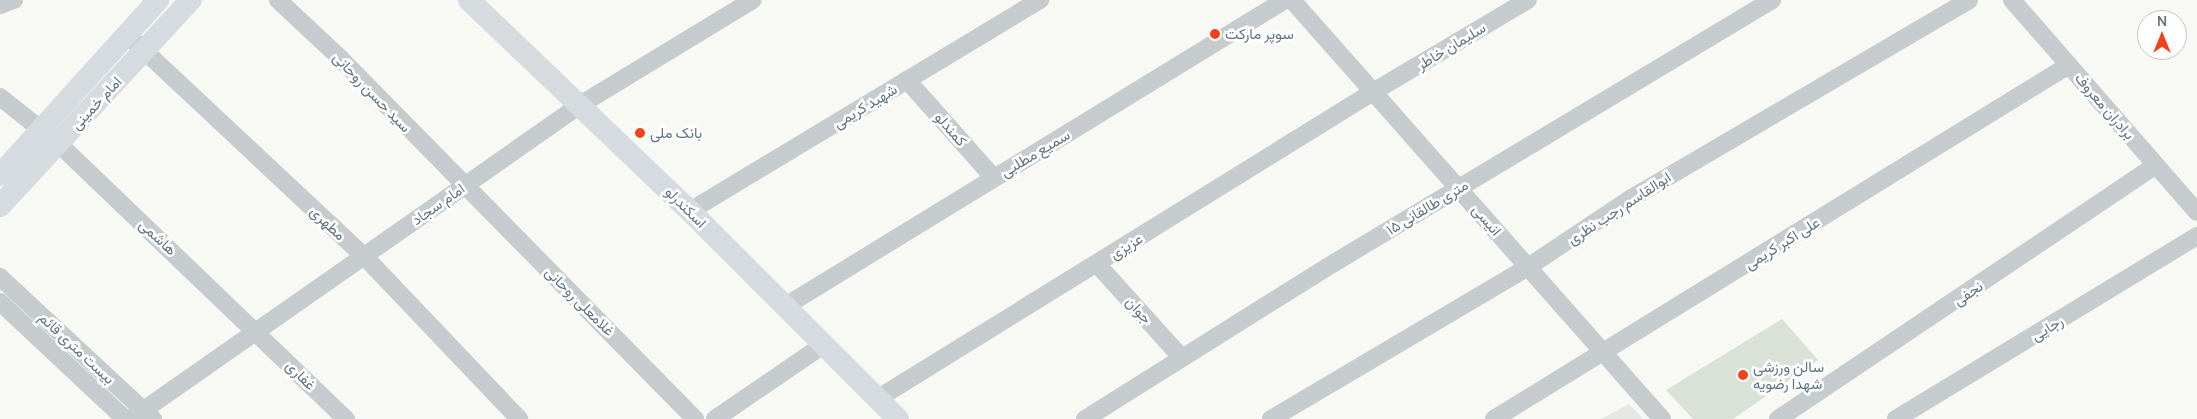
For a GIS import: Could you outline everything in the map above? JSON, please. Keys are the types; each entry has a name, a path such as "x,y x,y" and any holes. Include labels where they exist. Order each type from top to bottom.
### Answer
{"main road":[{"name":"امام خمینی","path":"0,175 40,128 128,35 158,0"},
{"name":"امام خمینی","path":"0,206 191,0"},
{"name":"اسکندرلو","path":"469,0 690,211 898,419"}],"street":[{"path":"0,5 14,0"},
{"name":"سید حسن روحانی","path":"278,0 342,59 464,186"},
{"name":"امام سجاد","path":"143,416 257,331 580,105 753,0"},
{"name":"شهید کریمی","path":"690,211 1040,0"},
{"name":"سمیع مطلبی","path":"784,307 1285,0"},
{"name":"انیسی","path":"1292,0 1662,419"},
{"name":"سلیمان خاطر","path":"1373,92 1528,0"},
{"name":"۱۵ متری طالقانی","path":"1085,419 1181,357 1772,0"},
{"name":"ابوالقاسم رجب نظری","path":"1271,419 1528,267 1630,199 1969,0"},
{"name":"برادران معروف","path":"2012,0 2197,212"},
{"name":"مطهری","path":"128,35 364,256 519,419"},
{"name":"علی اکبر کریمی","path":"1494,419 2069,65"},
{"name":"کمندلو","path":"908,80 994,178"},
{"name":"عزیزی","path":"877,399 1373,92"},
{"path":"0,97 58,143"},
{"name":"هاشمی","path":"58,143 257,331"},
{"name":"نجفی","path":"1778,419 2156,165"},
{"name":"غلامعلی روحانی","path":"464,186 590,310 695,419"},
{"name":"رجایی","path":"1896,419 2197,236"},
{"name":"جوان","path":"1097,264 1181,357"},
{"name":"بیست متری قائم","path":"0,276 143,416"},
{"name":"بیست متری قائم","path":"0,302 125,419"},
{"name":"غفاری","path":"257,331 346,419"},
{"path":"715,419 823,345"}],"shaded area":[{"name":"سالن ورزشی شهدا رضویه","path":"1782,319 1818,360 1733,419 1693,419 1666,390"},
{"path":"1629,404 1643,419 1601,419"}],"place":[{"name":"سوپر مارکت","path":"1215,34"},
{"name":"بانک ملی","path":"640,133"},
{"name":"سالن ورزشی شهدا رضویه","path":"1743,375"}]}
